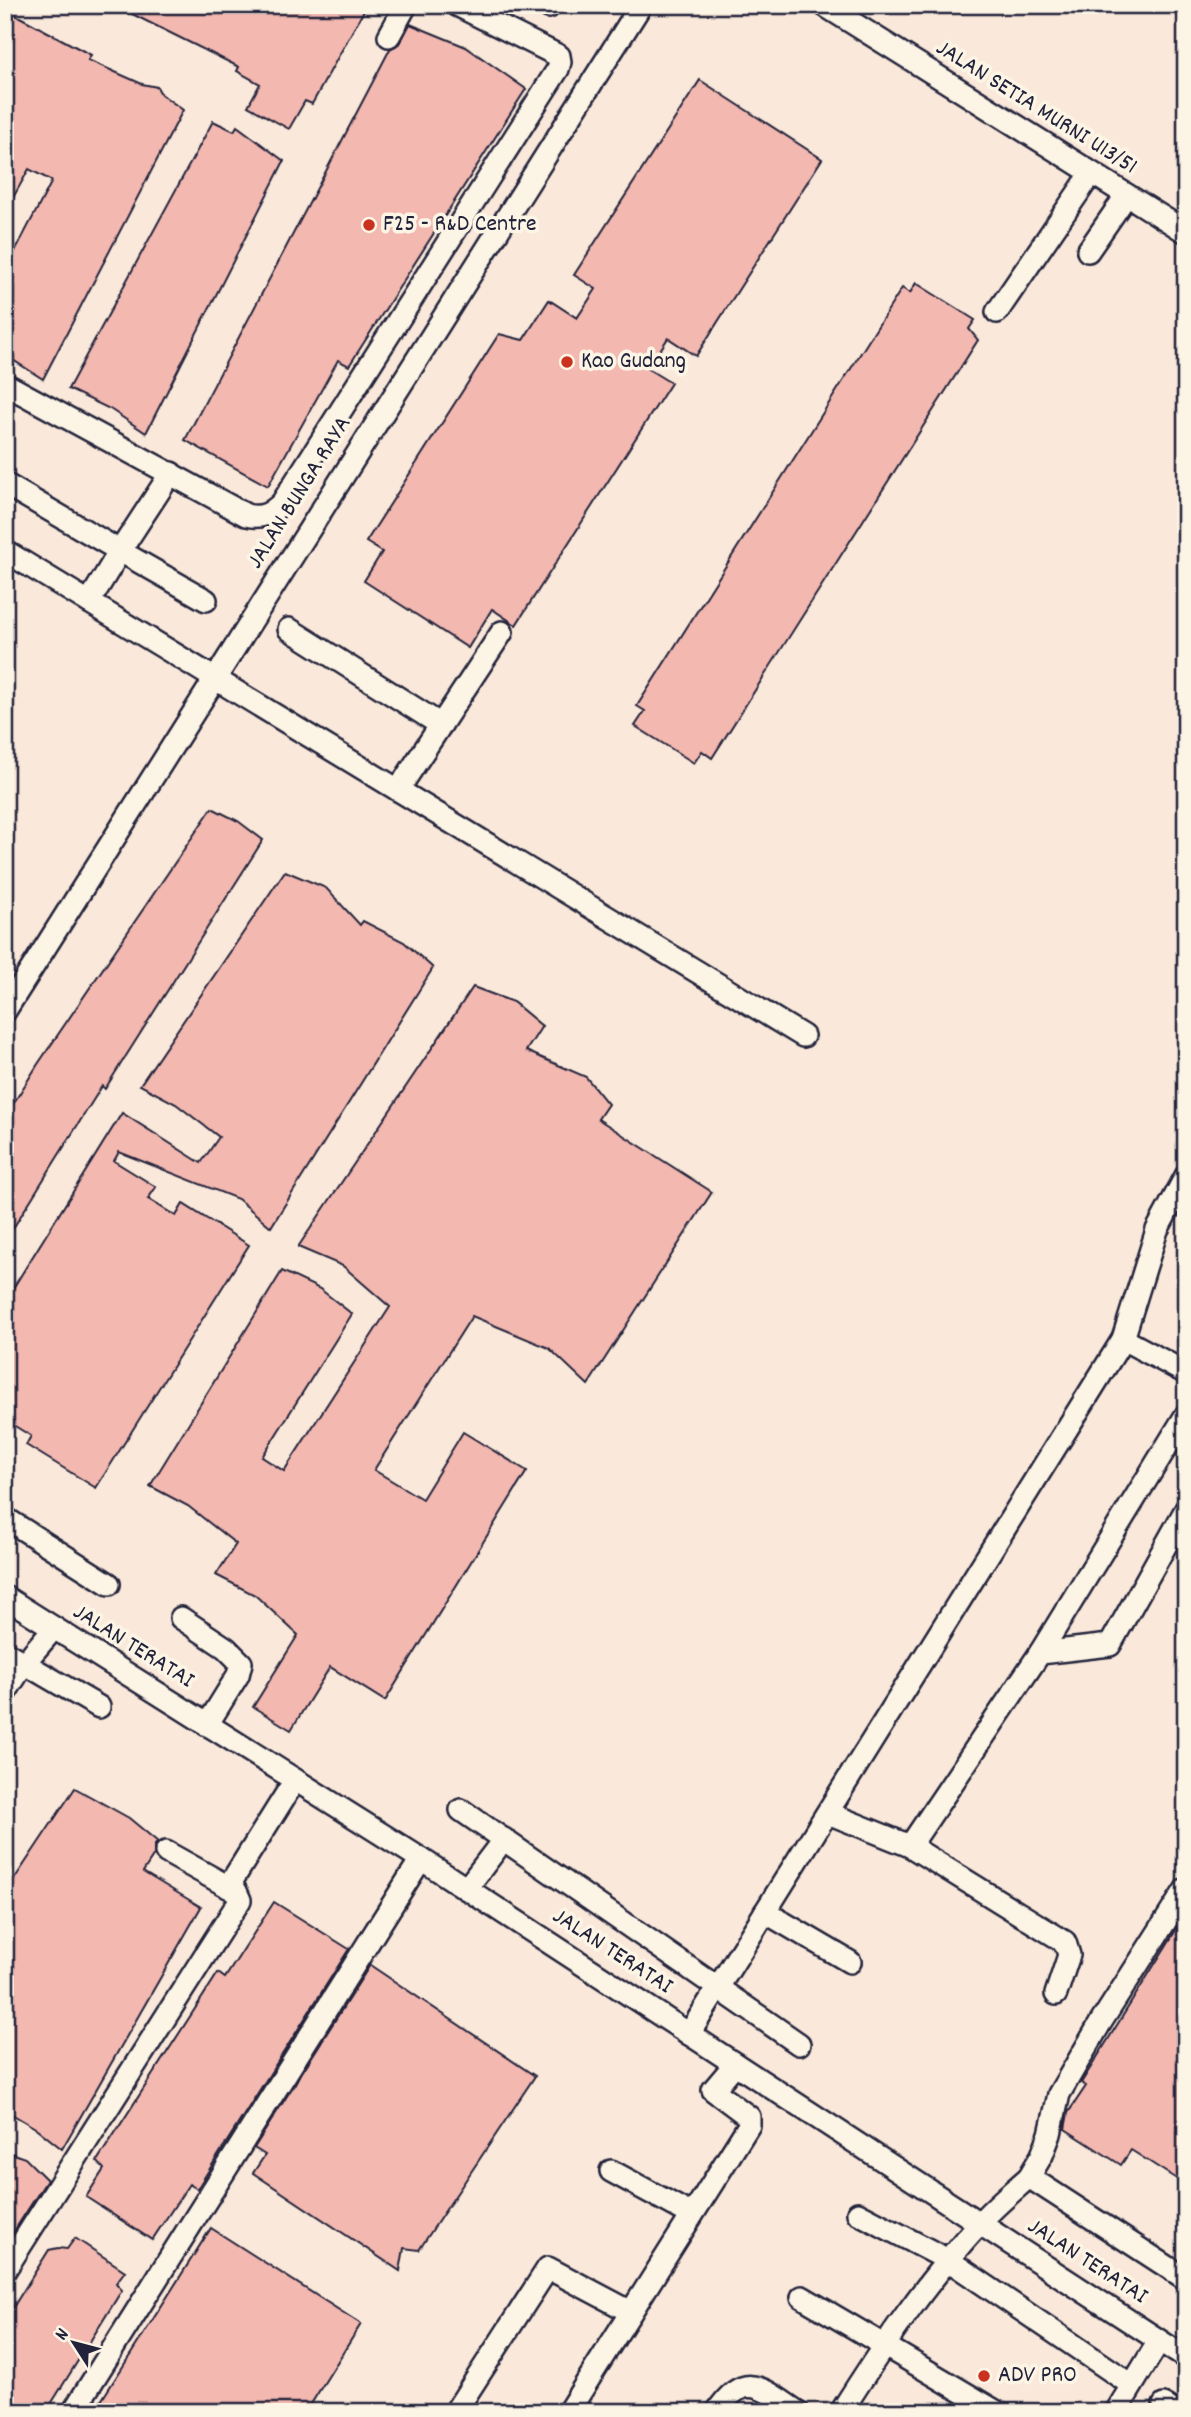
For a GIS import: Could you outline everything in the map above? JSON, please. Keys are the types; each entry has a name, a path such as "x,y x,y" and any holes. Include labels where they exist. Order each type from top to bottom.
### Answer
{"street":[{"path":"389,36 406,5"},
{"path":"5,384 246,515 259,518 270,514 282,503 558,69 559,56 457,5"},
{"name":"JALAN BUNGA RAYA","path":"5,1011 640,5"},
{"name":"JALAN SETIA MURNI U13/51","path":"824,5 1186,232"},
{"path":"997,312 1091,174"},
{"path":"1088,251 1126,196"},
{"path":"89,602 171,473"},
{"path":"5,484 206,600"},
{"path":"5,551 803,1036"},
{"path":"289,629 440,725"},
{"path":"398,790 502,632"},
{"path":"689,2034 1123,1339 1157,1230 1186,1176"},
{"path":"1123,1339 1186,1373"},
{"path":"910,1846 1040,1653 1186,1415"},
{"path":"1040,1653 1110,1645 1186,1508"},
{"path":"5,1518 109,1584"},
{"name":"JALAN TERATAI","path":"5,1597 421,1859 1186,2358"},
{"path":"181,1618 226,1648 242,1663 238,1675 207,1725"},
{"path":"5,1693 24,1662 54,1628"},
{"path":"5,1652 99,1707"},
{"path":"228,1887 295,1780"},
{"path":"461,1810 799,2044"},
{"path":"828,1813 910,1846 1065,1942 1069,1955 1056,1994"},
{"path":"466,1889 503,1839"},
{"path":"5,2270 239,1903 239,1895 228,1887 166,1852"},
{"path":"73,2412 421,1859"},
{"path":"841,2412 884,2344 948,2260 979,2223 1029,2177 1042,2155 1059,2094 1101,2022 1186,1889"},
{"path":"765,1912 849,1962"},
{"path":"568,2412 749,2124 749,2117 713,2090 735,2064"},
{"path":"611,2171 692,2215"},
{"path":"1029,2177 1186,2279"},
{"path":"858,2213 948,2260 1132,2385"},
{"path":"455,2412 548,2267 631,2312"},
{"path":"802,2297 997,2412"},
{"path":"1116,2412 1159,2341"},
{"path":"717,2412 730,2394 748,2385 759,2387 798,2412"}],"building":[{"path":"114,5 367,5 312,104 305,101 289,129 248,106 260,84 237,71 239,67"},
{"path":"16,15 91,55 88,60 142,84 157,87 161,94 183,110 43,379 5,355 5,270 52,181 29,169 5,212 5,33"},
{"name":"F25 - R&D Centre","path":"410,24 466,47 526,89 349,366 338,360 268,486 185,440 390,49 400,43"},
{"name":"Kao Gudang","path":"700,80 822,159 696,356 668,338 648,369 671,383 516,625 492,609 468,648 364,581 382,552 366,542 499,334 523,340 549,300 577,318 596,289 574,275"},
{"path":"213,121 234,131 237,126 284,161 146,433 110,409 68,389"},
{"path":"916,283 975,320 969,329 978,340 712,758 702,751 694,763 635,726 645,711 637,706 902,288 910,293"},
{"path":"212,808 238,821 263,840 105,1089 102,1086 5,1241 5,1117"},
{"path":"285,871 326,888 360,925 363,921 404,942 433,968 271,1227 238,1199 119,1152 114,1161 156,1187 148,1199 176,1216 183,1204 249,1245 96,1488 26,1445 31,1436 5,1420 5,1301 122,1113 201,1163 219,1137 176,1104 140,1085"},
{"path":"473,987 513,1002 542,1026 526,1051 586,1077 608,1104 598,1119 712,1192 588,1385 549,1348 472,1316 374,1470 422,1499 463,1432 527,1471 385,1701 330,1667 291,1730 253,1707 298,1635 255,1595 216,1575 236,1544 188,1506 150,1486 282,1271 320,1289 352,1314 262,1457 284,1471 390,1307 343,1266 298,1247"},
{"path":"75,1788 129,1818 158,1842 154,1846 154,1855 143,1872 201,1907 62,2149 37,2129 5,2110 5,1893"},
{"path":"274,1902 349,1949 197,2189 189,2184 152,2240 86,2197 104,2169 97,2161 218,1973 225,1978"},
{"path":"1186,1914 1186,2185 1131,2150 1121,2165 1065,2129 1068,2113 1086,2086 1081,2083"},
{"path":"370,1965 535,2076 419,2250 404,2248 400,2271 253,2173 265,2155 254,2148"},
{"path":"5,2151 25,2158 47,2180 5,2245"},
{"path":"211,2228 361,2324 306,2412 94,2412"},
{"path":"75,2238 125,2271 116,2283 122,2290 46,2412 5,2412 5,2320 49,2250 67,2249"}],"place":[{"name":"F25 - R&D Centre","path":"369,225"},
{"name":"Kao Gudang","path":"567,362"},
{"name":"ADV PRO","path":"984,2376"}]}
